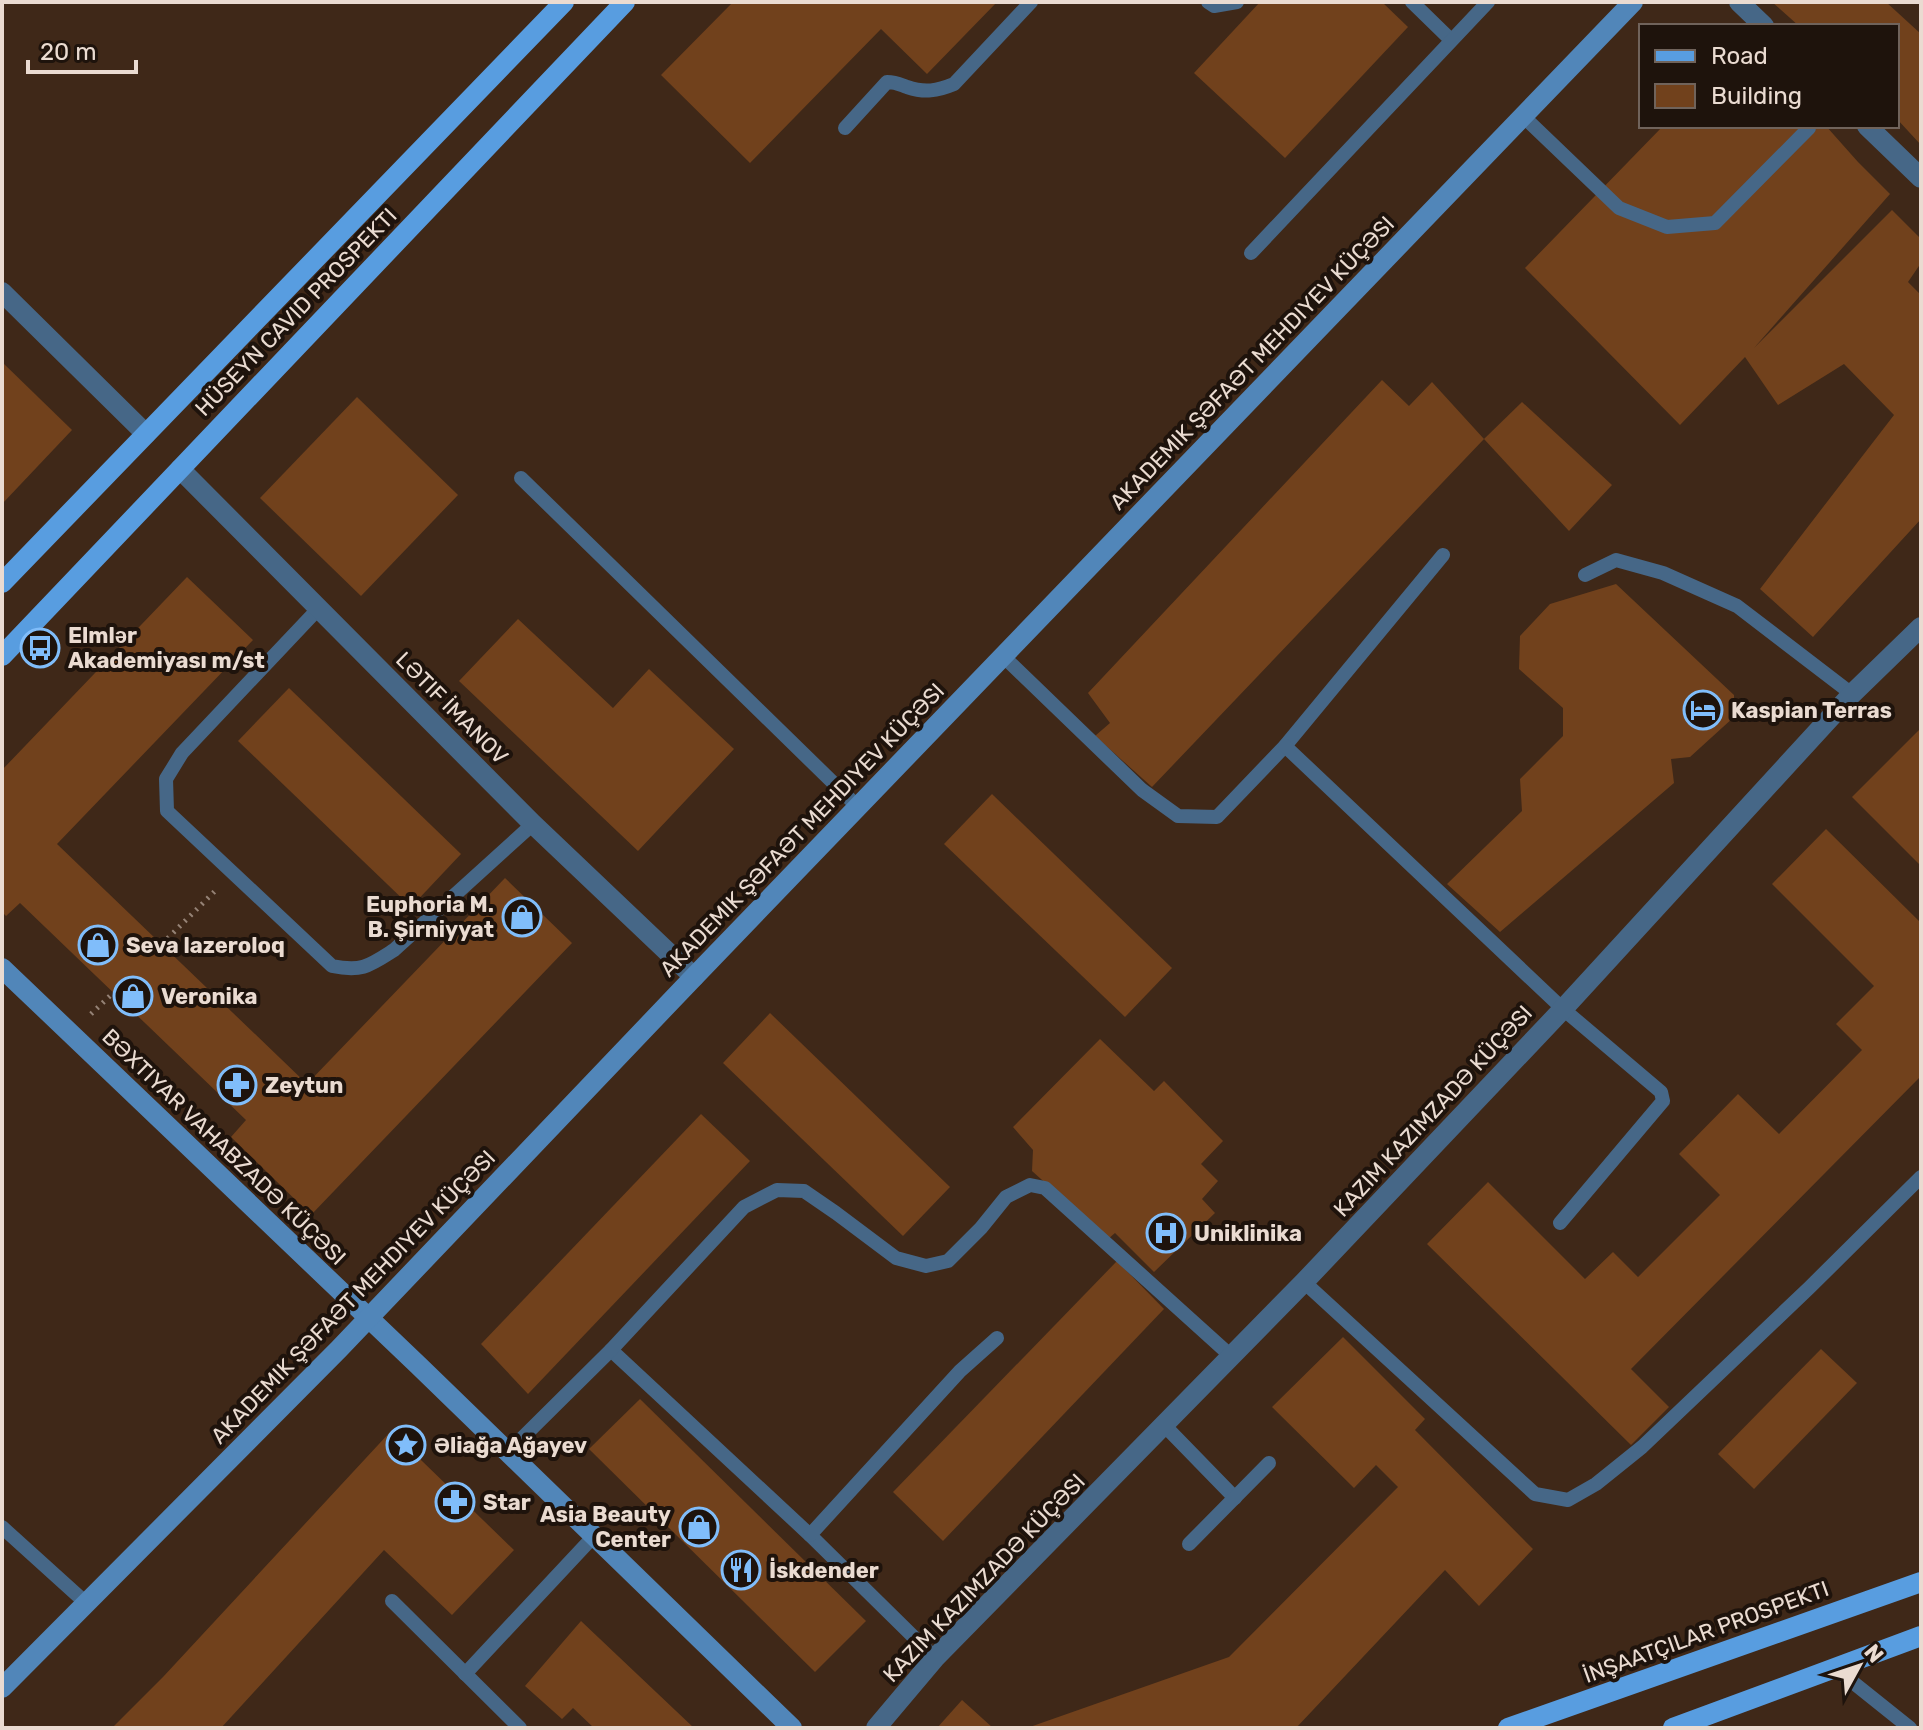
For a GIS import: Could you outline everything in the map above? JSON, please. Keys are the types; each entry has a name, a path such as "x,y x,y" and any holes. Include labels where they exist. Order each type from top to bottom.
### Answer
{"main road":[{"name":"HÜSEYN CAVID PROSPEKTI","path":"2,583 564,2"},
{"name":"HÜSEYN CAVID PROSPEKTI","path":"2,656 625,2"},
{"path":"1508,1728 1921,1582"},
{"path":"1673,1728 1921,1636"}],"street":[{"name":"AKADEMIK ŞƏFAƏT MEHDIYEV KÜÇƏSI","path":"2,1688 368,1318 1633,2"},
{"path":"1739,2 1762,24"},
{"path":"1869,128 1921,178"},
{"path":"2,292 146,434"},
{"name":"LƏTIF İMANOV","path":"180,469 533,824 694,977"},
{"path":"876,1728 935,1658 1304,1282 1563,1009 1852,694 1921,627"},
{"name":"BƏXTIYAR VAHABZADƏ KÜÇƏSI","path":"2,968 792,1728"}],"lane":[{"path":"845,128 887,82 928,92 954,84 1031,2"},
{"path":"1208,2 1214,6 1237,2"},
{"path":"1412,2 1451,40"},
{"path":"1251,253 1488,2"},
{"path":"1523,116 1619,208 1667,227 1715,223 1809,128"},
{"path":"521,478 858,807"},
{"path":"1003,656 1142,790 1178,816 1217,817 1285,746 1443,555"},
{"path":"1585,575 1616,560 1663,573 1737,606 1852,694"},
{"path":"319,608 182,753 166,779 167,811 332,966 350,970 372,964 394,950 533,824"},
{"path":"1285,746 1563,1009 1661,1092 1663,1101 1560,1223"},
{"path":"1304,1282 1535,1494 1568,1500 1596,1484 1642,1447 1921,1177"},
{"path":"508,1452 611,1350 744,1207 777,1190 804,1191 896,1258 926,1266 948,1261 1006,1197 1030,1185 1045,1188 1231,1356"},
{"path":"810,1535 960,1371 997,1338"},
{"path":"611,1350 810,1535 935,1658"},
{"path":"1164,1425 1235,1498"},
{"path":"1189,1544 1269,1463"},
{"path":"2,1527 86,1603"},
{"path":"465,1674 594,1536"},
{"path":"392,1601 520,1728"},
{"path":"1835,1668 1910,1728"}],"path":[{"path":"162,944 233,873"}],"building":[{"path":"733,2 997,2 927,74 881,29 750,163 661,75"},
{"path":"1260,2 1382,2 1408,27 1285,158 1194,73"},
{"path":"1772,2 1886,2 1921,34 1921,145 1899,121 1899,24 1797,24"},
{"path":"1661,128 1828,128 1890,194 1754,348 1892,210 1921,239 1921,263 1908,282 1921,295 1921,519 1813,637 1760,589 1894,415 1844,364 1778,405 1745,357 1680,425 1525,268"},
{"path":"2,362 72,430 2,504"},
{"path":"1382,380 1409,406 1432,382 1484,439 1152,787 1095,736 1110,723 1088,693"},
{"path":"357,397 458,495 361,596 260,498"},
{"path":"1522,402 1612,485 1569,531 1484,439"},
{"path":"187,577 253,640 57,844 307,1084 505,878 572,943 311,1215 231,1137 246,1120 20,903 6,916 2,912 2,770"},
{"path":"1616,584 1734,695 1734,717 1690,757 1671,759 1674,783 1500,932 1447,884 1522,811 1520,779 1563,736 1563,708 1519,669 1520,636 1550,604"},
{"path":"518,619 613,708 649,669 734,749 638,851 459,681"},
{"path":"289,688 461,854 411,907 238,741"},
{"path":"1921,728 1921,866 1852,797"},
{"path":"992,794 1172,968 1125,1017 944,844"},
{"path":"1826,829 1921,923 1921,1076 1631,1369 1669,1407 1631,1445 1427,1244 1488,1182 1585,1279 1613,1252 1638,1277 1720,1195 1679,1154 1738,1094 1779,1134 1862,1050 1836,1024 1874,986 1772,884"},
{"path":"770,1013 950,1187 903,1236 723,1063"},
{"path":"1100,1039 1154,1091 1164,1081 1223,1141 1201,1164 1218,1181 1202,1199 1215,1213 1154,1272 1115,1233 1108,1239 1032,1171 1033,1150 1013,1127"},
{"path":"701,1114 750,1161 528,1394 481,1344"},
{"path":"1117,1261 1164,1309 943,1541 893,1492"},
{"path":"1343,1337 1425,1419 1415,1430 1533,1549 1479,1606 1445,1570 1296,1728 1027,1728 1229,1657 1398,1487 1376,1465 1354,1488 1272,1407"},
{"path":"1821,1349 1857,1383 1754,1489 1718,1454"},
{"path":"640,1399 866,1621 815,1672 589,1449"},
{"path":"391,1431 514,1550 452,1615 384,1550 221,1728 112,1728 163,1677"},
{"path":"581,1621 694,1728 594,1728 573,1708 562,1719 525,1686"},
{"path":"962,1700 993,1728 937,1728"}],"place":[{"name":"Elmlər Akademiyası m/st","path":"40,648"},
{"name":"Kaspian Terras","path":"1703,710"},
{"name":"Euphoria M. B. Şirniyyat","path":"522,917"},
{"name":"Seva lazeroloq","path":"98,945"},
{"name":"Veronika","path":"133,996"},
{"name":"Zeytun","path":"237,1085"},
{"name":"Uniklinika","path":"1166,1233"},
{"name":"Əliağa Ağayev","path":"406,1445"},
{"name":"Star","path":"455,1502"},
{"name":"Asia Beauty Center","path":"699,1527"},
{"name":"İskdender","path":"741,1570"}]}
